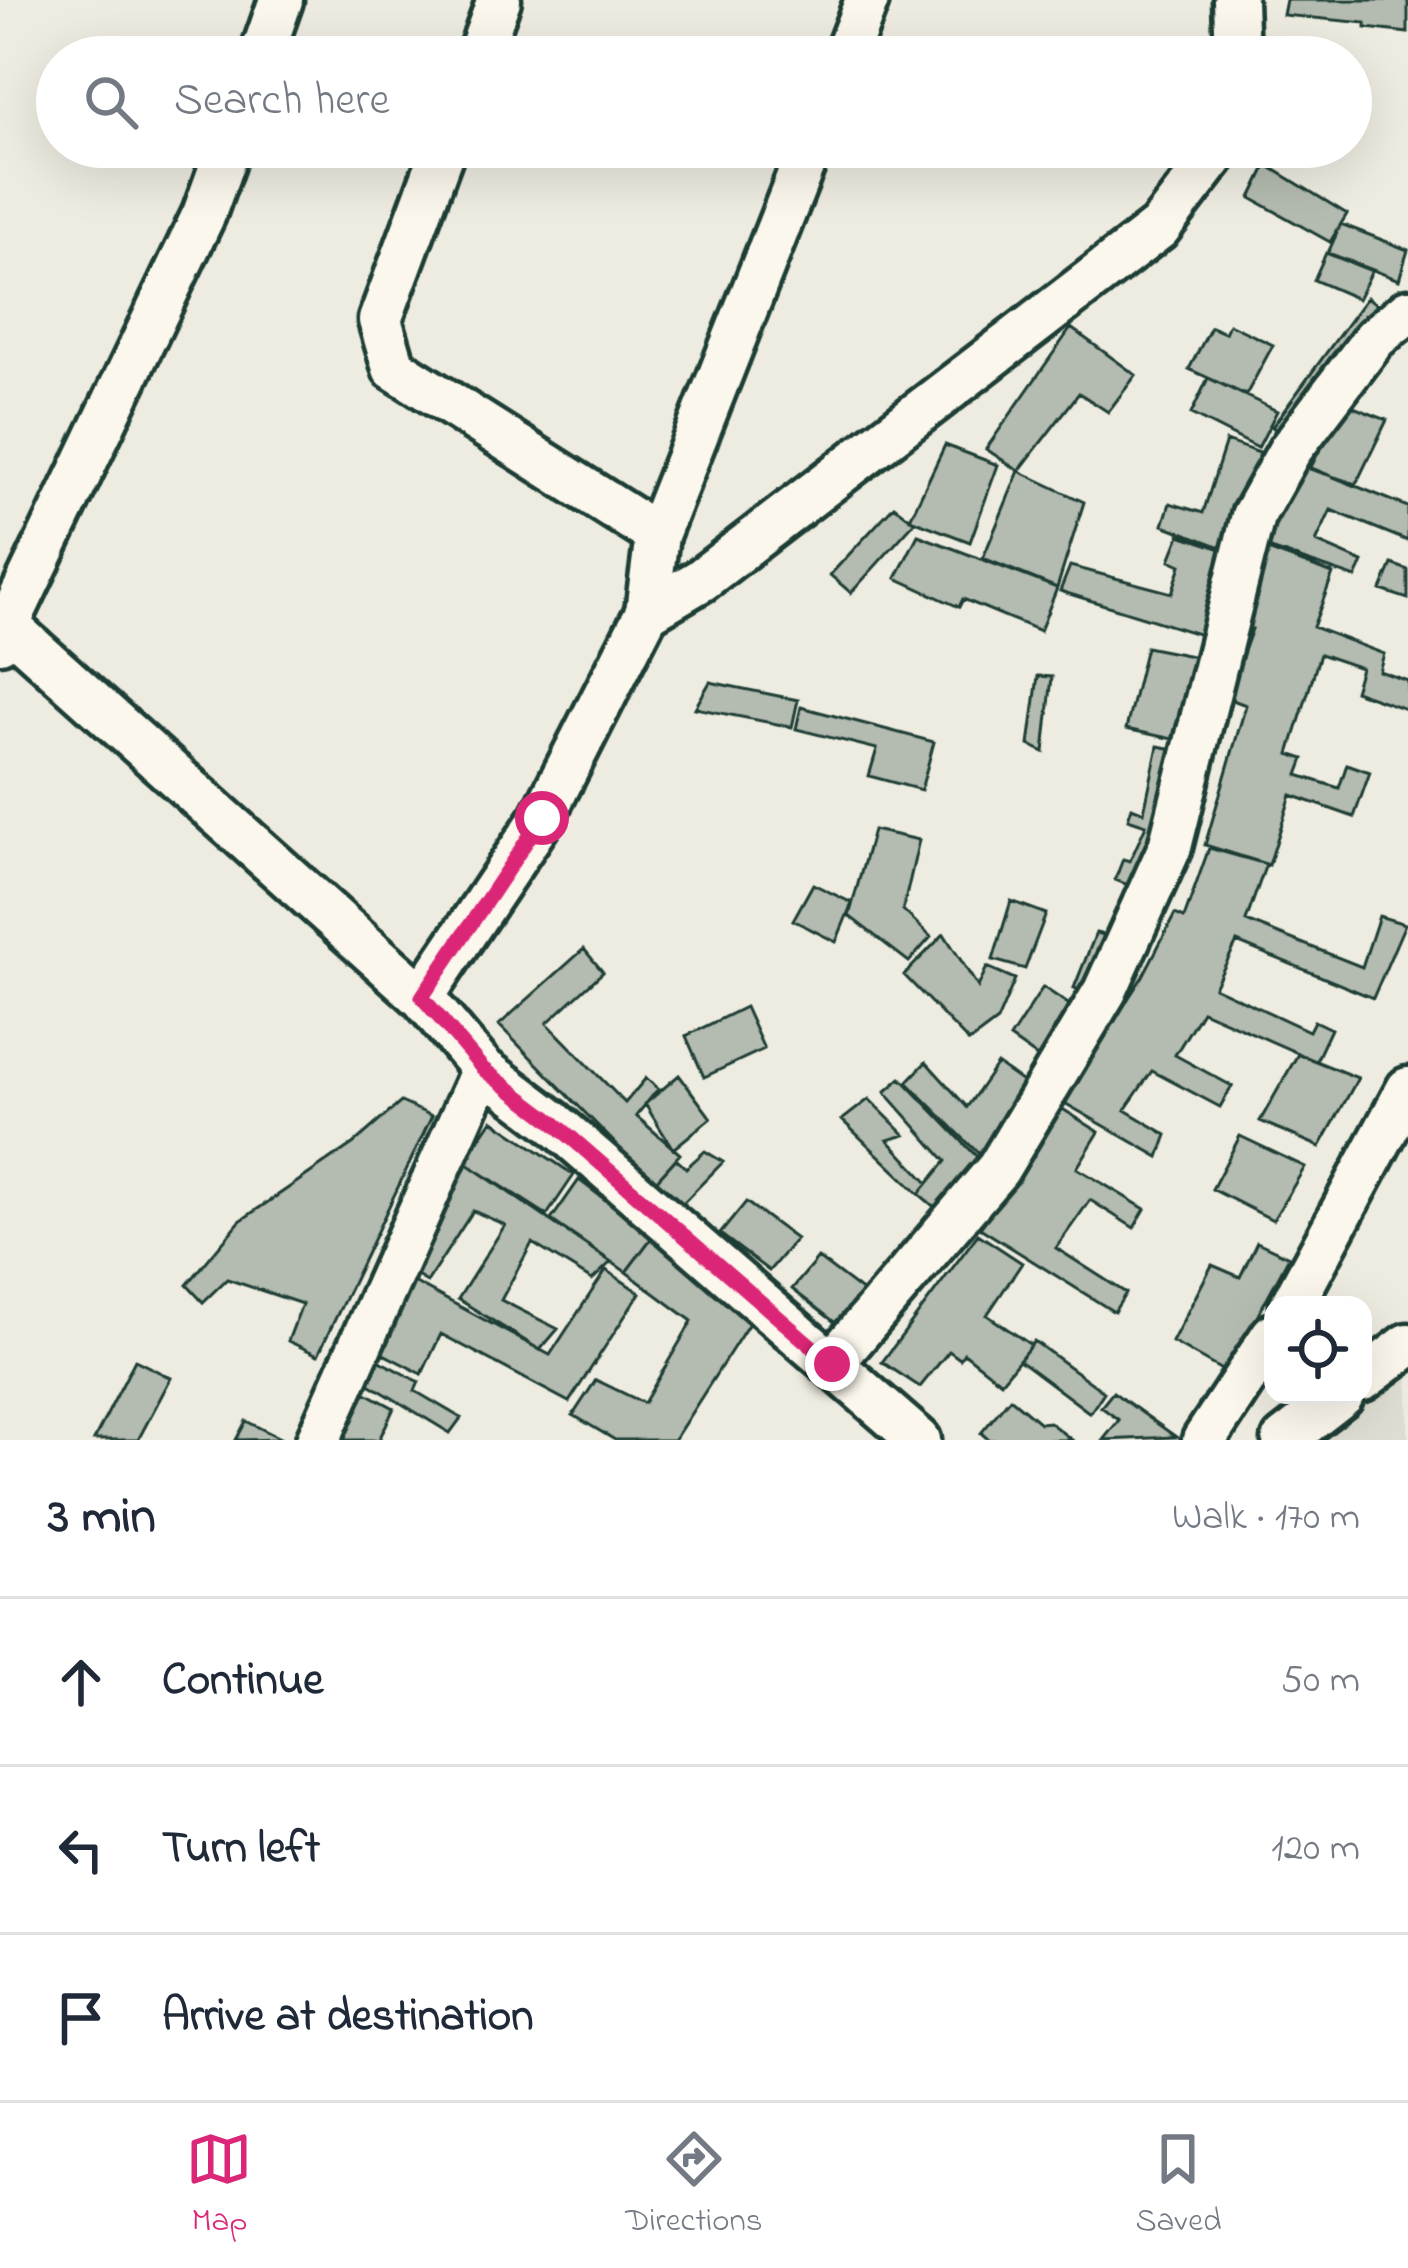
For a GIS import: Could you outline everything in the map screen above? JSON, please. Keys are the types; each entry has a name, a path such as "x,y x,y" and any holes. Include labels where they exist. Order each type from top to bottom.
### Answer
{"street":[{"path":"268,36 281,0"},
{"path":"486,36 500,0"},
{"path":"853,36 867,0"},
{"path":"1235,0 1236,36"},
{"path":"220,168 204,214 2,629 422,997 483,1069 552,1121 832,1364 903,1435"},
{"path":"436,168 380,320 394,368 657,535"},
{"path":"422,997 542,818 647,612 657,535 802,168"},
{"path":"647,612 701,580 1159,228 1205,168"},
{"path":"832,1364 998,1169 1105,991 1170,847 1253,516 1290,450 1332,394 1375,338 1408,311"},
{"path":"319,1440 483,1069"},
{"path":"1297,1296 1408,1089"},
{"path":"1372,1372 1408,1345"},
{"path":"1204,1440 1264,1349"},
{"path":"1284,1440 1330,1404"}],"shaded area":[{"path":"1408,1369 1408,1440 1313,1440 1361,1404 1372,1404 1372,1396"}],"building":[{"path":"1286,0 1408,0 1408,33 1366,28 1366,23 1283,15"},
{"path":"1266,168 1272,168 1347,214 1330,242 1251,198"},
{"path":"1341,224 1408,250 1399,280 1328,253"},
{"path":"1326,253 1372,271 1358,299 1314,280"},
{"path":"1367,297 1384,310 1290,440 1272,427"},
{"path":"1229,324 1273,345 1246,395 1189,369 1211,327 1225,333"},
{"path":"1071,328 1136,375 1108,412 1079,393 1019,471 986,449"},
{"path":"1208,378 1277,411 1258,448 1191,414"},
{"path":"1343,403 1387,420 1356,484 1310,469"},
{"path":"1226,441 1265,455 1231,551 1163,525 1170,503 1203,513"},
{"path":"945,445 998,465 970,542 910,519"},
{"path":"1299,463 1408,507 1408,541 1331,510 1316,542 1363,562 1356,578 1265,547"},
{"path":"1019,471 1084,502 1057,588 983,558"},
{"path":"894,506 915,522 851,593 830,575"},
{"path":"918,535 1057,588 1040,631 963,599 959,607 896,578"},
{"path":"1180,535 1233,553 1204,636 1060,591 1070,566 1172,593 1181,565 1170,560"},
{"path":"1268,550 1333,574 1313,627 1384,654 1379,671 1408,681 1408,710 1354,691 1361,668 1320,654 1289,754 1304,759 1298,775 1339,788 1347,764 1370,772 1354,817 1291,795 1269,865 1205,845 1246,705 1227,698 1252,629 1238,627"},
{"path":"1392,564 1408,570 1408,599 1381,590"},
{"path":"1146,647 1202,658 1182,741 1126,729"},
{"path":"1038,676 1052,677 1044,752 1029,745"},
{"path":"710,682 798,700 792,727 695,708"},
{"path":"801,707 934,742 921,790 869,776 877,749 796,729"},
{"path":"1158,746 1183,751 1138,889 1115,880 1123,859 1130,861 1146,825 1128,819 1132,807 1144,812"},
{"path":"873,830 919,840 903,910 931,937 909,962 849,916"},
{"path":"1209,848 1266,864 1246,921 1362,967 1379,916 1405,924 1373,998 1237,942 1214,987 1309,1031 1314,1021 1331,1029 1316,1061 1202,1011 1175,1055 1232,1086 1220,1107 1152,1071 1125,1110 1167,1135 1159,1157 1061,1101 1143,976 1175,914 1184,918"},
{"path":"813,884 852,903 836,942 793,920"},
{"path":"1011,901 1046,914 1025,969 993,960"},
{"path":"1096,933 1117,938 1093,995 1074,988"},
{"path":"944,934 978,987 987,967 1015,979 997,1021 969,1042 904,975"},
{"path":"584,949 603,972 547,1023 625,1103 646,1078 658,1089 636,1116 680,1154 654,1183 499,1025"},
{"path":"1043,987 1083,1014 1050,1066 1010,1038"},
{"path":"745,1007 764,1049 704,1077 686,1036"},
{"path":"1298,1054 1358,1078 1320,1147 1260,1121"},
{"path":"926,1062 967,1107 997,1064 1035,1091 985,1160 907,1082"},
{"path":"679,1075 711,1118 673,1149 645,1104"},
{"path":"901,1078 982,1162 943,1214 919,1194 946,1161 885,1092"},
{"path":"869,1099 905,1135 888,1140 928,1183 919,1194 842,1120"},
{"path":"401,1102 432,1116 318,1355 288,1341 302,1304 227,1279 203,1302 187,1285 240,1221 354,1143"},
{"path":"1061,1108 1099,1132 1077,1168 1145,1209 1134,1228 1090,1200 1056,1248 1126,1293 1114,1312 980,1228 1031,1159"},
{"path":"492,1120 574,1175 547,1215 464,1162"},
{"path":"1240,1136 1305,1167 1273,1220 1212,1189"},
{"path":"705,1151 723,1162 679,1207 654,1183 676,1159 686,1168"},
{"path":"464,1162 611,1262 592,1280 532,1243 501,1300 558,1329 540,1350 458,1299 505,1225 473,1211 427,1282 402,1267"},
{"path":"579,1180 653,1236 626,1272 551,1220"},
{"path":"746,1202 796,1239 769,1271 720,1234"},
{"path":"978,1234 1022,1263 987,1315 1031,1345 1001,1382 964,1353 960,1359 949,1351 920,1387 882,1362"},
{"path":"653,1236 751,1320 674,1440 615,1440 573,1415 596,1380 644,1403 692,1321 626,1272"},
{"path":"1257,1242 1289,1257 1264,1296 1227,1373 1172,1342 1212,1265 1240,1277"},
{"path":"818,1258 867,1295 842,1328 792,1289"},
{"path":"606,1270 640,1293 569,1402 441,1334 422,1374 374,1349 410,1280 550,1355"},
{"path":"1034,1341 1104,1392 1090,1413 1019,1360"},
{"path":"372,1357 419,1382 415,1391 461,1418 450,1433 361,1379"},
{"path":"135,1360 171,1378 138,1440 94,1440"},
{"path":"357,1388 394,1408 379,1440 332,1440"},
{"path":"1113,1392 1176,1437 1103,1440 1119,1420 1101,1407"},
{"path":"1010,1398 1040,1423 1049,1422 1072,1440 989,1440 981,1433"},
{"path":"246,1421 282,1439 236,1440"}],"route":[{"path":"542,818 422,997 483,1069 552,1121 832,1364"}]}
